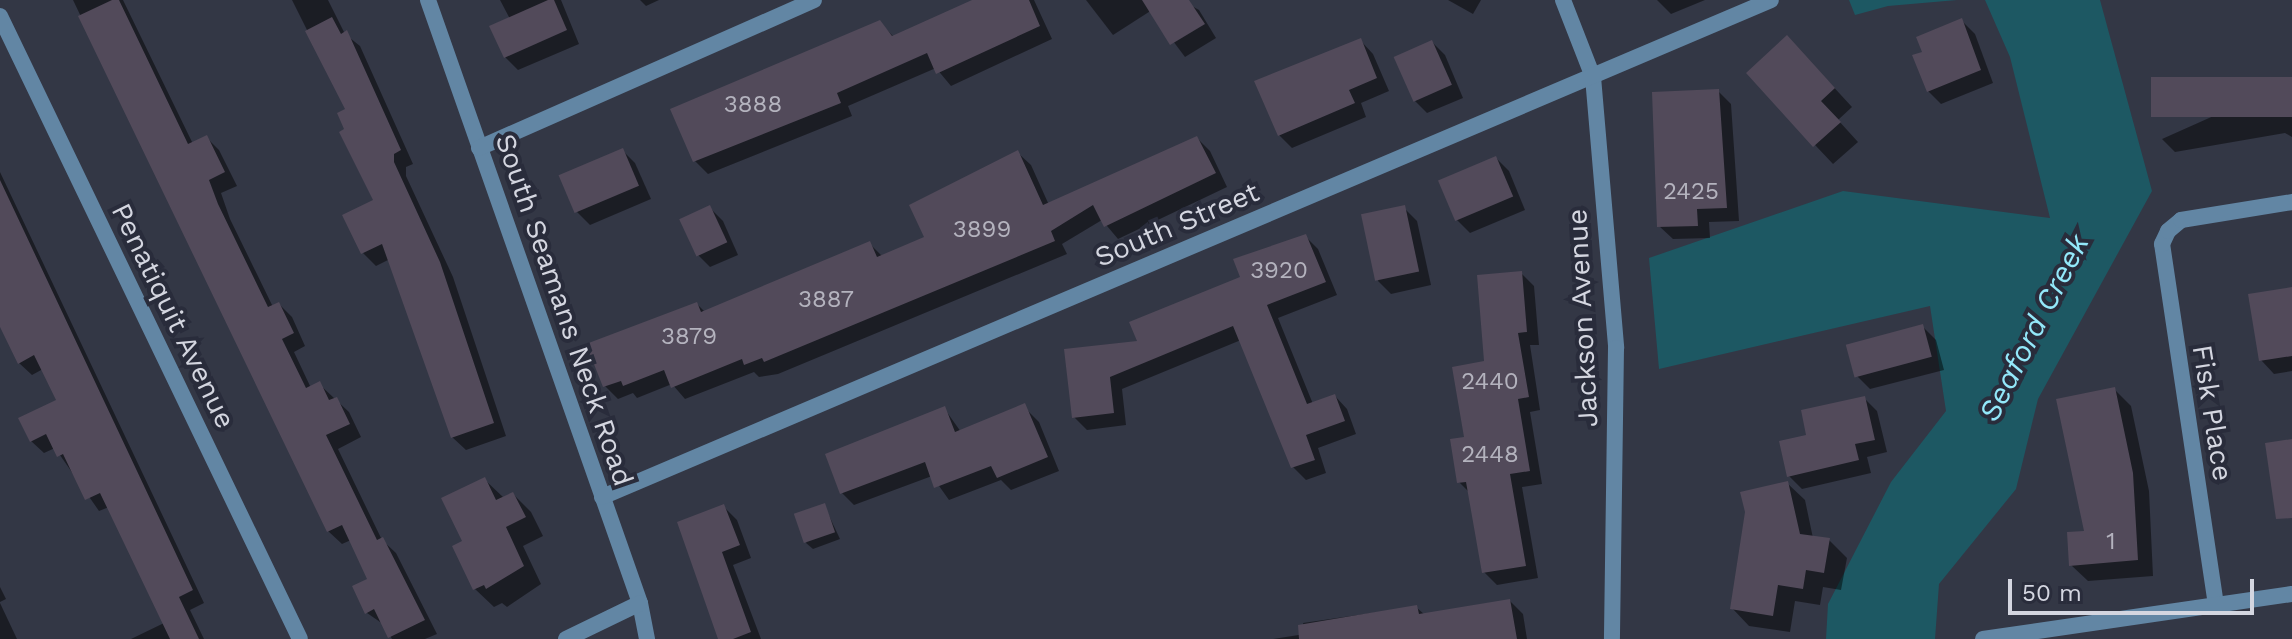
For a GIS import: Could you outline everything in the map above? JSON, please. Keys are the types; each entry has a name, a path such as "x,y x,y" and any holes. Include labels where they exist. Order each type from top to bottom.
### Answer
{"street":[{"name":"South Seamans Neck Road","path":"428,0 640,603 647,639"},
{"path":"479,148 814,0"},
{"name":"Jackson Avenue","path":"1563,0 1593,77 1616,348 1612,639"},
{"name":"South Street","path":"602,497 1771,0"},
{"name":"Penatiquit Avenue","path":"0,16 300,639"},
{"name":"Fisk Place","path":"2216,605 2161,263 2168,231 2199,216 2292,202"},
{"path":"1983,639 2292,594"},
{"path":"566,639 640,603"}],"water":[{"path":"1849,0 1957,0 1888,6 1855,15"},
{"name":"Seaford Creek","path":"1985,0 2100,0 2152,191 2038,399 2016,489 1939,584 1935,639 1826,639 1828,604 1891,482 1946,411 1930,306 1659,369 1649,258 1843,191 2050,218 2010,57"}],"building":[{"path":"112,0 119,0 188,144 207,135 225,172 209,180 218,204 268,307 279,302 294,333 282,339 306,388 320,381 329,400 337,397 350,424 326,435 377,540 383,537 425,620 388,638 374,609 365,614 352,586 367,579 342,525 327,532 78,16"},
{"path":"554,0 567,30 504,58 489,26"},
{"path":"972,0 1029,0 1040,26 936,74 927,53 837,93 841,103 693,162 670,109 880,20 892,36"},
{"path":"1142,0 1189,0 1205,24 1170,45"},
{"path":"332,17 341,34 347,30 401,150 394,154 394,162 440,262 494,423 451,438 382,244 361,254 342,215 373,200 339,132 344,129 337,113 345,109 305,31"},
{"path":"1962,18 1981,70 1927,92 1912,55 1922,52 1916,37"},
{"path":"1787,35 1835,88 1821,101 1841,122 1813,147 1746,73"},
{"path":"1361,38 1377,78 1349,90 1355,103 1278,136 1254,81"},
{"path":"1432,40 1452,85 1414,102 1394,57"},
{"path":"2151,77 2292,77 2292,117 2151,117"},
{"path":"1719,89 1727,208 1697,209 1698,226 1657,227 1652,92"},
{"path":"1197,136 1216,173 1104,227 1093,205 1051,231 1055,241 764,362 762,358 744,365 742,359 671,388 664,370 623,386 621,381 603,387 586,344 697,302 701,312 870,241 877,257 924,237 909,205 1018,150 1043,205"},
{"path":"623,148 639,186 575,213 559,175"},
{"path":"1496,156 1513,197 1455,221 1438,181"},
{"path":"0,180 193,590 179,597 199,639 170,639 100,493 85,500 63,454 57,457 46,434 30,442 18,418 56,400 34,355 18,364 0,327"},
{"path":"710,205 727,242 697,257 679,219"},
{"path":"1405,205 1419,272 1375,281 1361,214"},
{"path":"1306,234 1326,282 1267,305 1307,404 1335,394 1345,421 1306,435 1315,460 1291,468 1233,326 1110,377 1114,413 1072,418 1064,349 1137,341 1129,322 1240,277 1233,259"},
{"path":"1522,271 1527,332 1518,333 1529,397 1518,399 1530,471 1510,474 1526,566 1482,573 1466,482 1457,483 1450,439 1464,437 1452,367 1484,361 1477,275"},
{"path":"2292,287 2292,356 2259,361 2248,294"},
{"path":"1923,324 1932,357 1855,378 1846,345"},
{"path":"2115,387 2133,473 2138,560 2069,566 2067,532 2084,531 2056,399"},
{"path":"1865,396 1875,440 1855,444 1859,460 1787,477 1779,441 1806,435 1801,410"},
{"path":"1025,403 1048,457 997,478 991,466 934,488 925,462 840,494 825,454 945,406 955,432"},
{"path":"2292,439 2292,518 2276,519 2265,443"},
{"path":"485,477 496,500 513,492 526,517 506,527 524,566 486,589 484,585 473,590 452,546 462,541 441,498"},
{"path":"1788,481 1800,534 1830,538 1824,573 1806,570 1803,589 1778,585 1773,616 1730,609 1745,512 1740,492"},
{"path":"825,503 835,532 804,543 794,514"},
{"path":"724,504 740,545 722,552 751,632 733,639 718,639 677,522"},
{"path":"1510,599 1517,639 1299,639 1298,625 1417,605 1419,614"}]}
